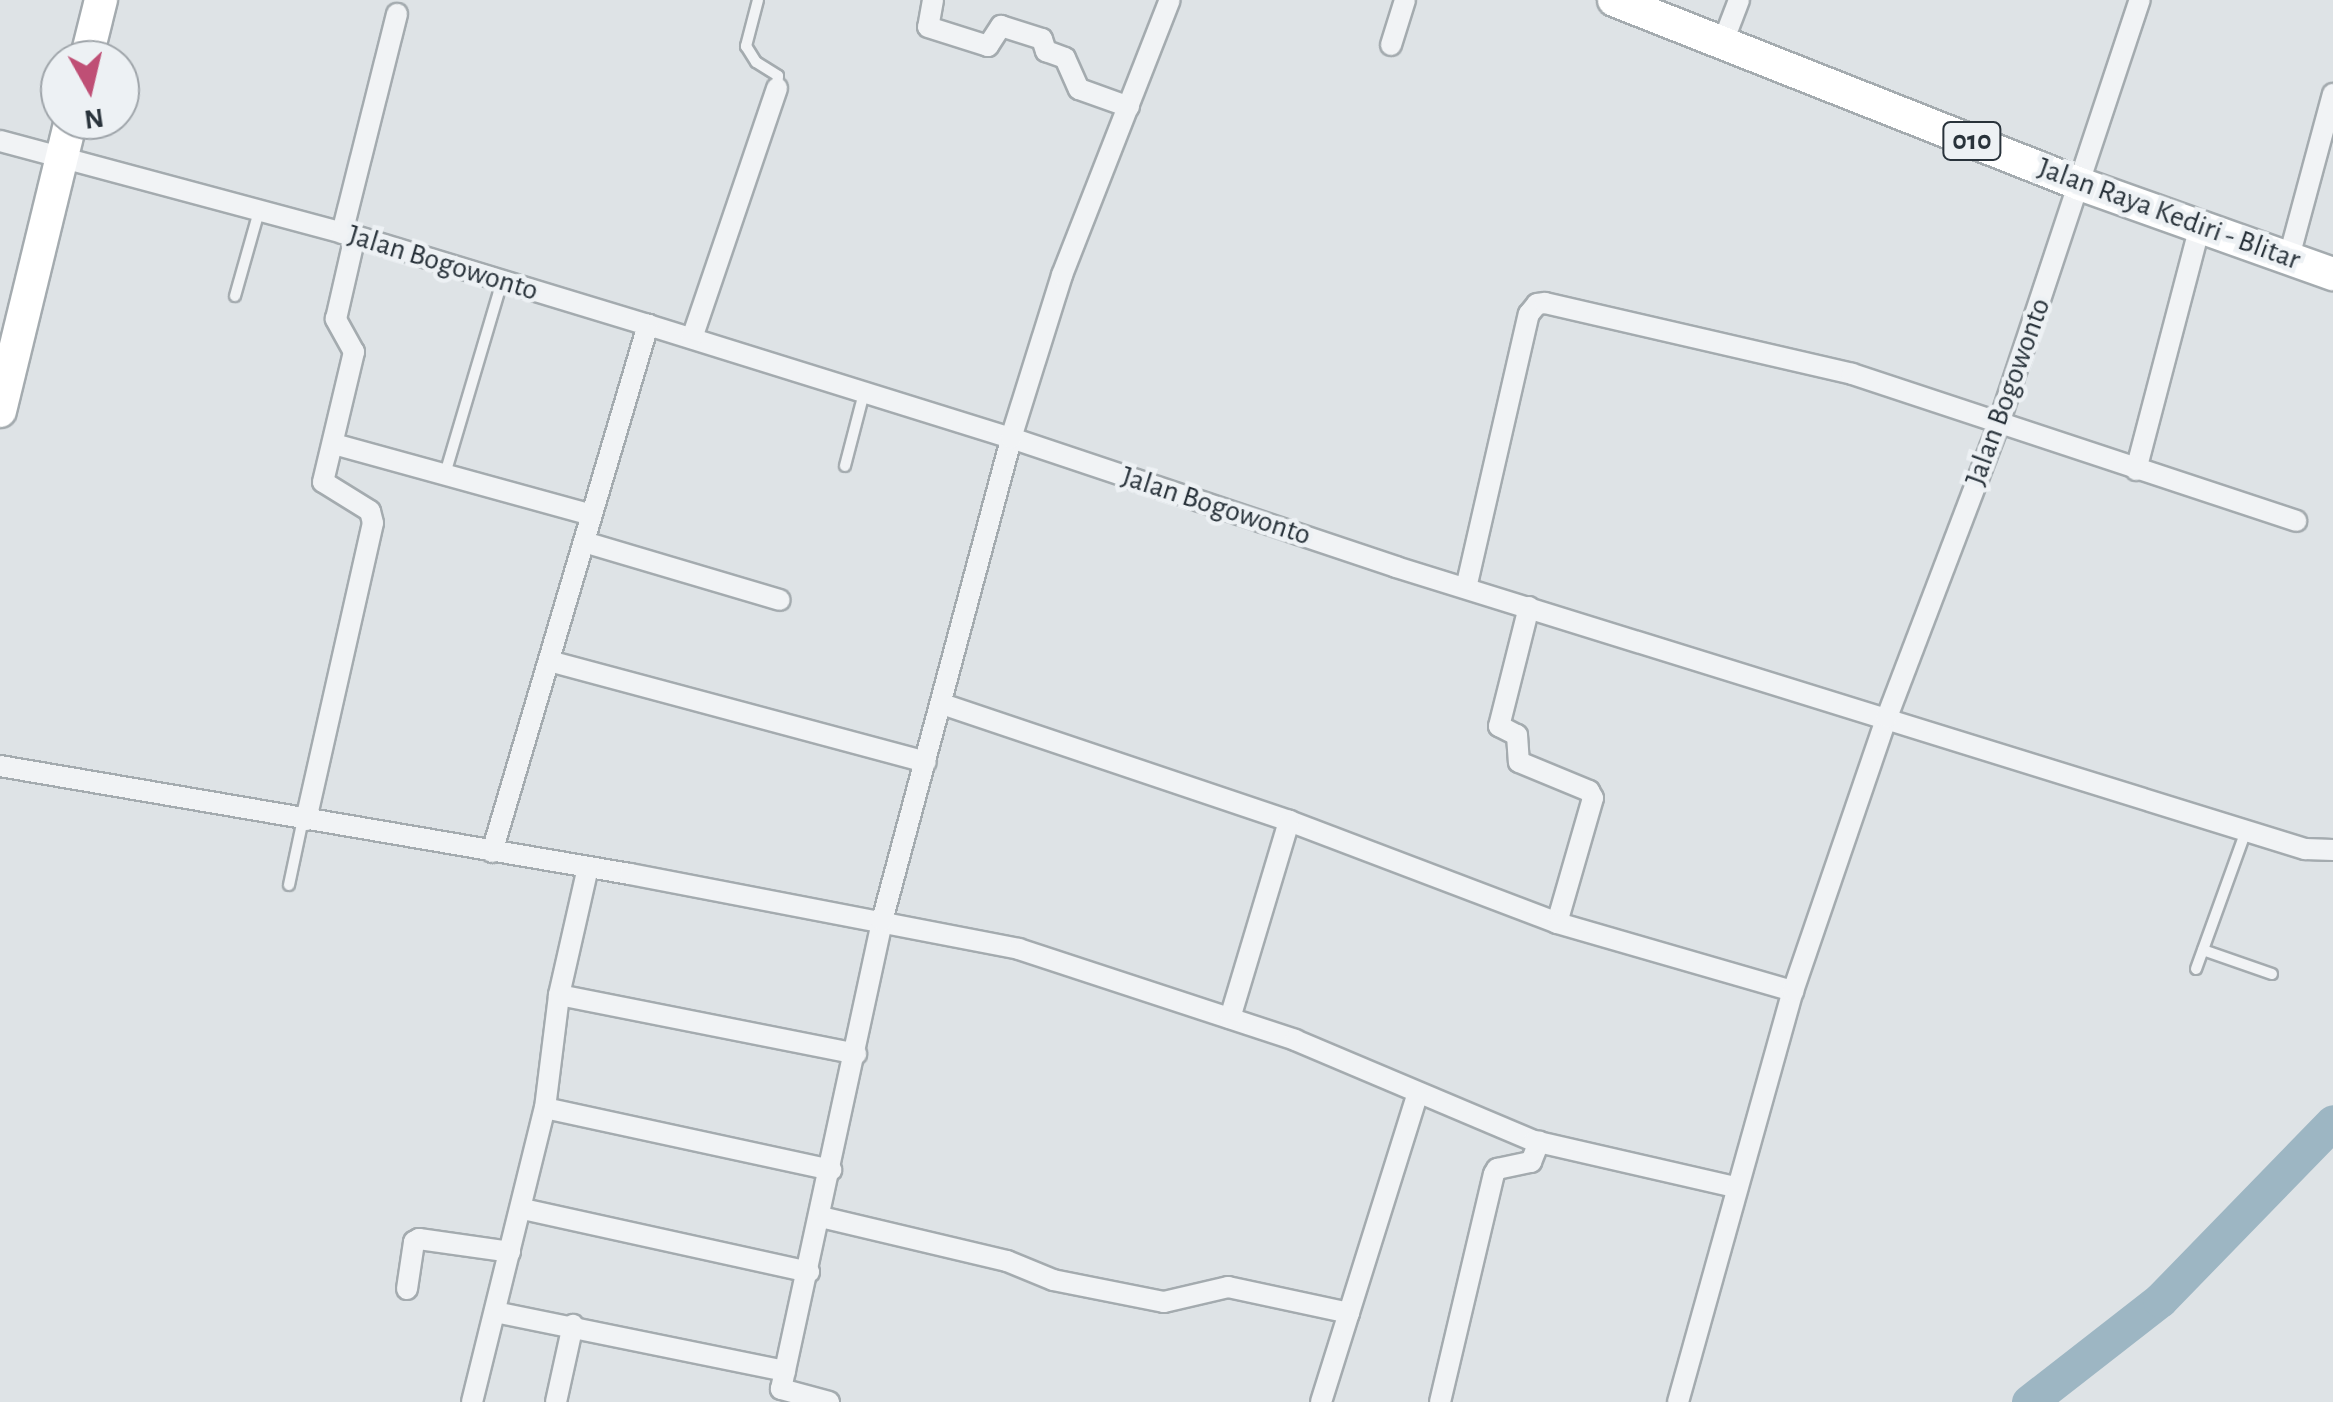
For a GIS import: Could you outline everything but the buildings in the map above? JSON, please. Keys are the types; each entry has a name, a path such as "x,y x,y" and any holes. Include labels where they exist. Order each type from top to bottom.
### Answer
{"main road":[{"path":"91,40 100,0"},
{"name":"Jalan Raya Kediri - Blitar","path":"1614,0 2080,184 2333,274"},
{"path":"0,411 66,140"}],"street":[{"path":"932,0 928,27 988,46 1001,26 1042,39 1046,51 1066,58 1080,89 1130,107"},
{"path":"782,1388 882,921 1012,438 1062,274 1170,0"},
{"path":"1391,45 1404,0"},
{"path":"1723,42 1739,0"},
{"name":"Jalan Bogowonto","path":"0,141 349,235 692,338 1012,438 1528,608 1887,716 1999,423 2140,0"},
{"path":"305,819 373,522 370,511 323,482 354,352 336,319 349,235 397,14"},
{"path":"692,338 777,88"},
{"path":"2289,257 2333,94"},
{"path":"2136,470 2200,226"},
{"path":"1466,588 1529,314 1537,304 1852,374 2296,522"},
{"path":"492,852 648,325"},
{"path":"334,444 589,514"},
{"path":"584,542 780,600"},
{"path":"1528,608 1500,726 1517,735 1518,762 1589,791 1593,798 1558,924"},
{"path":"549,661 926,762"},
{"path":"942,704 1289,821 1558,924 1793,990"},
{"path":"1678,1402 1793,990 1887,716 2305,850 2333,850"},
{"path":"0,766 588,868 1018,949 1295,1040 1417,1095 1539,1142 1735,1188"},
{"path":"1230,1018 1289,821"},
{"path":"472,1402 523,1210 545,1108 559,995 588,868"},
{"path":"559,995 856,1054"},
{"path":"1321,1402 1417,1095"},
{"path":"545,1108 831,1170"},
{"path":"1440,1402 1494,1174 1497,1169 1531,1162 1539,1142"},
{"path":"523,1210 809,1272"},
{"path":"821,1217 1006,1261 1053,1280 1164,1302 1228,1287 1349,1313"},
{"path":"407,1289 414,1242 419,1238 510,1252"},
{"path":"494,1312 574,1326 829,1402"},
{"path":"556,1402 574,1326"}],"lane":[{"path":"758,0 746,46 756,62 778,76 777,88"},
{"path":"236,296 259,210"},
{"path":"445,474 502,281"},
{"path":"845,466 865,392"},
{"path":"288,885 305,819"},
{"path":"2196,969 2246,831"},
{"path":"2204,950 2272,974"}],"waterway":[{"path":"2029,1402 2160,1300 2333,1122"}]}
